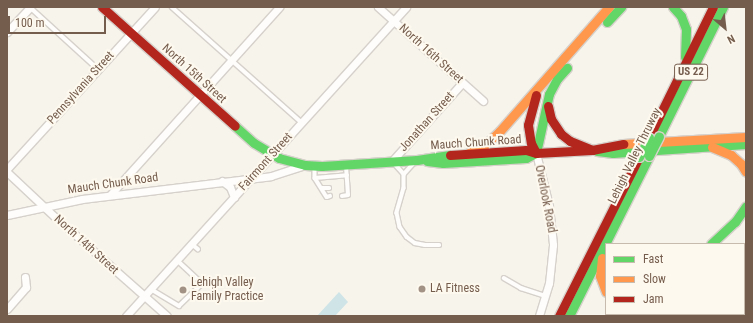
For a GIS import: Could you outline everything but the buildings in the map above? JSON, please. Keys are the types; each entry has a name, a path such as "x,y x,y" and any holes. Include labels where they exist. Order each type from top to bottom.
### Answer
{"main road":[{"name":"North 15th Street","path":"102,7 246,137 272,155"},
{"path":"467,154 491,141 609,7"},
{"path":"536,153 548,99 557,79 621,7"},
{"path":"673,7 681,16 686,29 687,44 683,68"},
{"name":"Lehigh Valley Thruway","path":"559,316 713,7"},
{"name":"Lehigh Valley Thruway","path":"606,243 723,7"},
{"path":"536,153 529,137 529,119 534,100 542,83"},
{"path":"548,99 549,114 557,130 570,141 592,150"},
{"name":"Mauch Chunk Road","path":"417,160 442,155 526,150 536,153 592,150 613,145 746,137"},
{"name":"Mauch Chunk Road","path":"592,150 613,153 746,144"},
{"path":"712,146 731,154 741,164 746,172"},
{"name":"Mauch Chunk Road","path":"272,155 304,165 315,166 417,160 443,163 526,158 536,153"},
{"path":"712,243 735,222 746,206"},
{"path":"722,243 746,221"},
{"path":"605,245 600,276 605,289"},
{"name":"Lehigh Valley Thruway","path":"569,316 605,245"}],"street":[{"path":"7,32 30,7"},
{"name":"Pennsylvania Street","path":"7,171 155,7"},
{"path":"110,195 279,7"},
{"name":"North 16th Street","path":"378,7 483,101"},
{"name":"Fairmont Street","path":"126,316 176,261 195,246 234,197 406,7"},
{"name":"Jonathan Street","path":"392,161 462,83"},
{"name":"Overlook Road","path":"536,153 547,198 553,232 553,258 546,296 539,316"},
{"name":"Mauch Chunk Road","path":"7,215 44,206 110,195 279,174 304,165"},
{"name":"North 14th Street","path":"7,171 166,316"},
{"path":"222,181 230,187 234,197"},
{"path":"7,309 26,287 25,277"}],"lane":[{"path":"30,7 98,69"},
{"path":"172,7 302,123"},
{"path":"404,174 417,160"},
{"path":"392,161 404,174 404,188 397,213 400,227 407,237 415,243 439,245"},
{"path":"342,196 348,195 346,164"},
{"path":"315,166 315,178 327,197 330,196"},
{"path":"315,178 347,175"},
{"path":"342,187 348,187"},
{"path":"322,188 329,188"},
{"path":"151,288 180,306 202,284 176,261"},
{"path":"504,278 521,288 546,296"}],"shaded area":[{"path":"339,292 348,302 335,316 317,316"}],"traffic: fast":[{"path":"607,22 621,7"},
{"path":"673,7 681,16 686,29 685,57"},
{"path":"659,136 723,7"},
{"path":"536,153 549,94 557,79 567,68"},
{"path":"235,126 254,143 279,158 305,165 322,166 417,160 450,155"},
{"path":"649,156 659,136"},
{"path":"639,157 649,137"},
{"path":"597,151 613,153 746,144"},
{"path":"427,161 443,163 526,158 536,153"},
{"path":"606,243 649,156"},
{"path":"712,243 735,222 746,206"},
{"path":"569,316 605,244"}],"traffic: slow":[{"path":"467,154 486,144 499,132 609,7"},
{"path":"623,144 746,137"},
{"path":"712,147 731,155 741,164 746,172"},
{"path":"602,258 600,276 605,289"}],"traffic: jam":[{"path":"102,7 235,126"},
{"path":"649,137 713,7"},
{"path":"536,95 528,125 531,143 536,153"},
{"path":"548,106 551,119 561,134 570,141 592,150"},
{"path":"450,155 526,150 536,153 592,150 623,144"},
{"path":"559,316 639,157"}],"place":[{"name":"LA Fitness","path":"422,289"},
{"name":"Lehigh Valley Family Practice","path":"183,290"}]}
